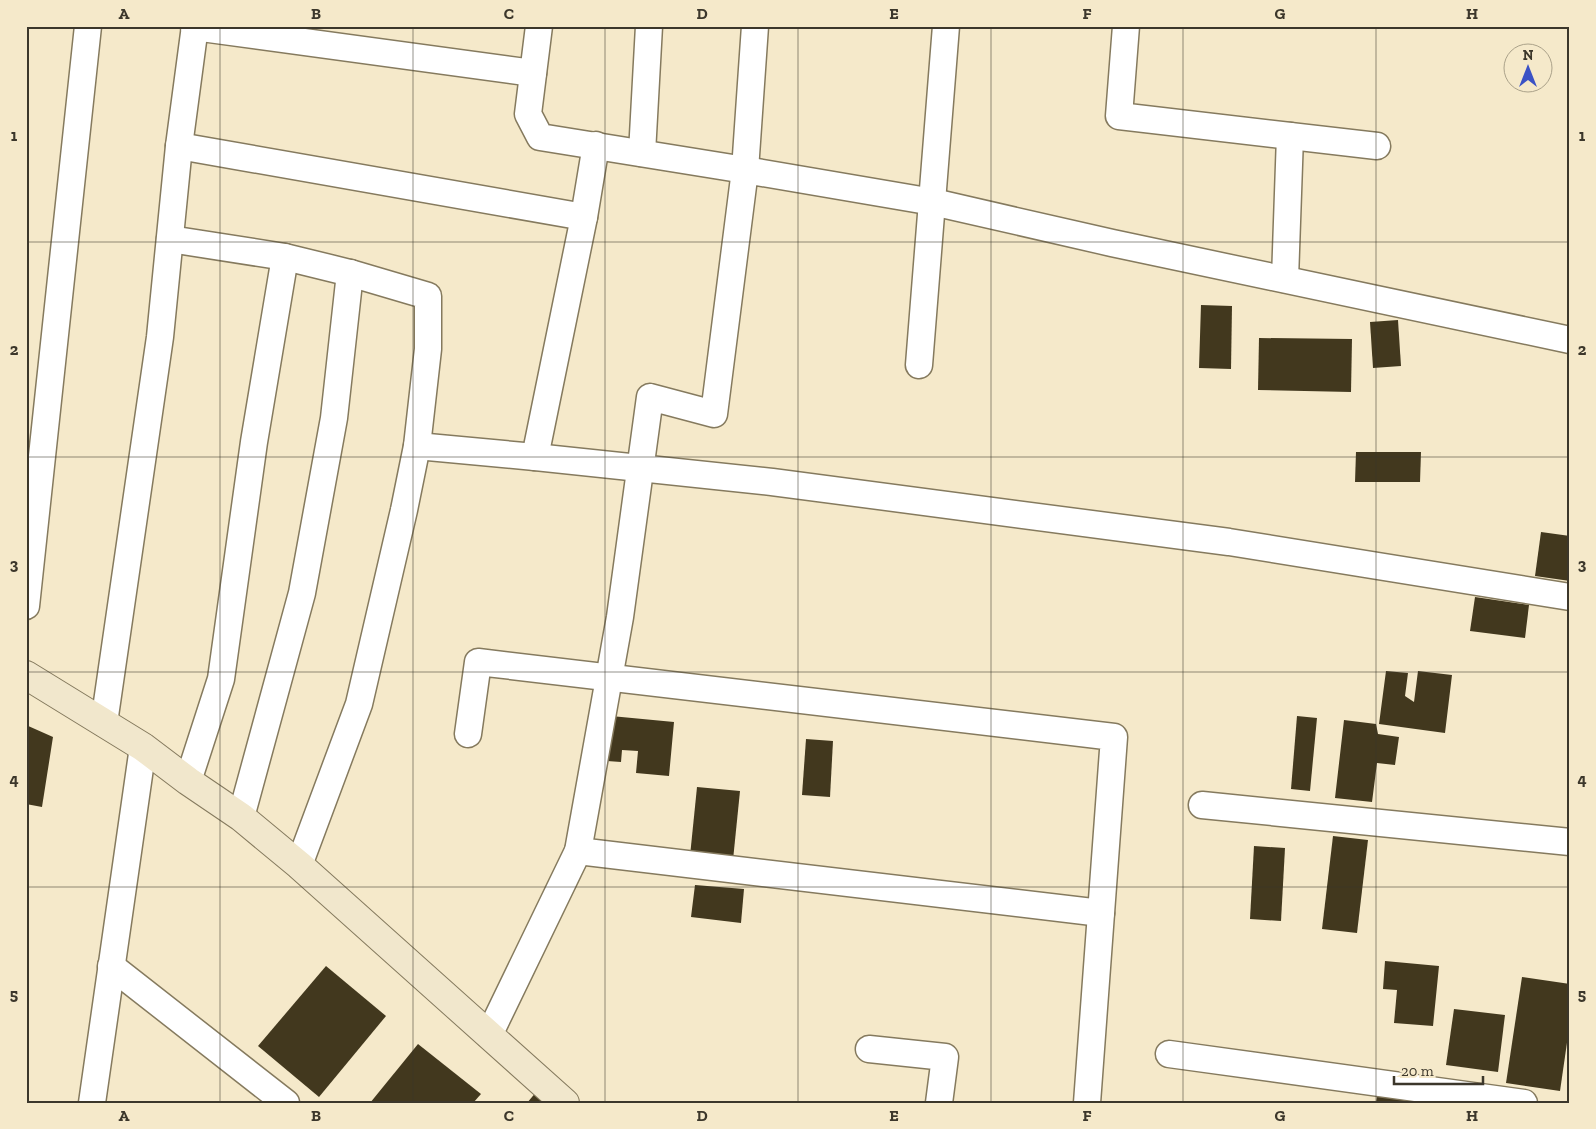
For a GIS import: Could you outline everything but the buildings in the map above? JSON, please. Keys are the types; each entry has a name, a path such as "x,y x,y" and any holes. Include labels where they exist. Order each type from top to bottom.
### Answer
{"main road":[{"path":"26,675 143,747 188,781 241,817 299,865 565,1103"}],"street":[{"path":"26,606 88,26"},
{"path":"539,26 528,114 540,137 933,202 1112,243 1570,340"},
{"path":"642,153 648,26"},
{"path":"489,1035 578,851 620,617 650,397 714,414 745,170 755,26"},
{"path":"920,365 946,26"},
{"path":"1126,26 1119,116 1377,146"},
{"path":"104,723 160,337 179,146 195,27 533,73"},
{"path":"1285,279 1290,136"},
{"path":"535,457 584,217 596,145"},
{"path":"179,146 584,217"},
{"path":"170,239 285,257 350,273 428,296 428,349 417,446 358,704 299,865"},
{"path":"188,781 220,679 253,452 285,257"},
{"path":"241,817 302,593 334,418 350,273"},
{"path":"417,446 772,482 1220,541 1570,597"},
{"path":"468,734 478,662 1114,738 1087,1103"},
{"path":"92,1103 143,747"},
{"path":"1202,805 1570,842"},
{"path":"578,851 1101,913"},
{"path":"111,966 286,1103"},
{"path":"869,1049 945,1057 939,1103"},
{"path":"1170,1054 1524,1103"}]}
